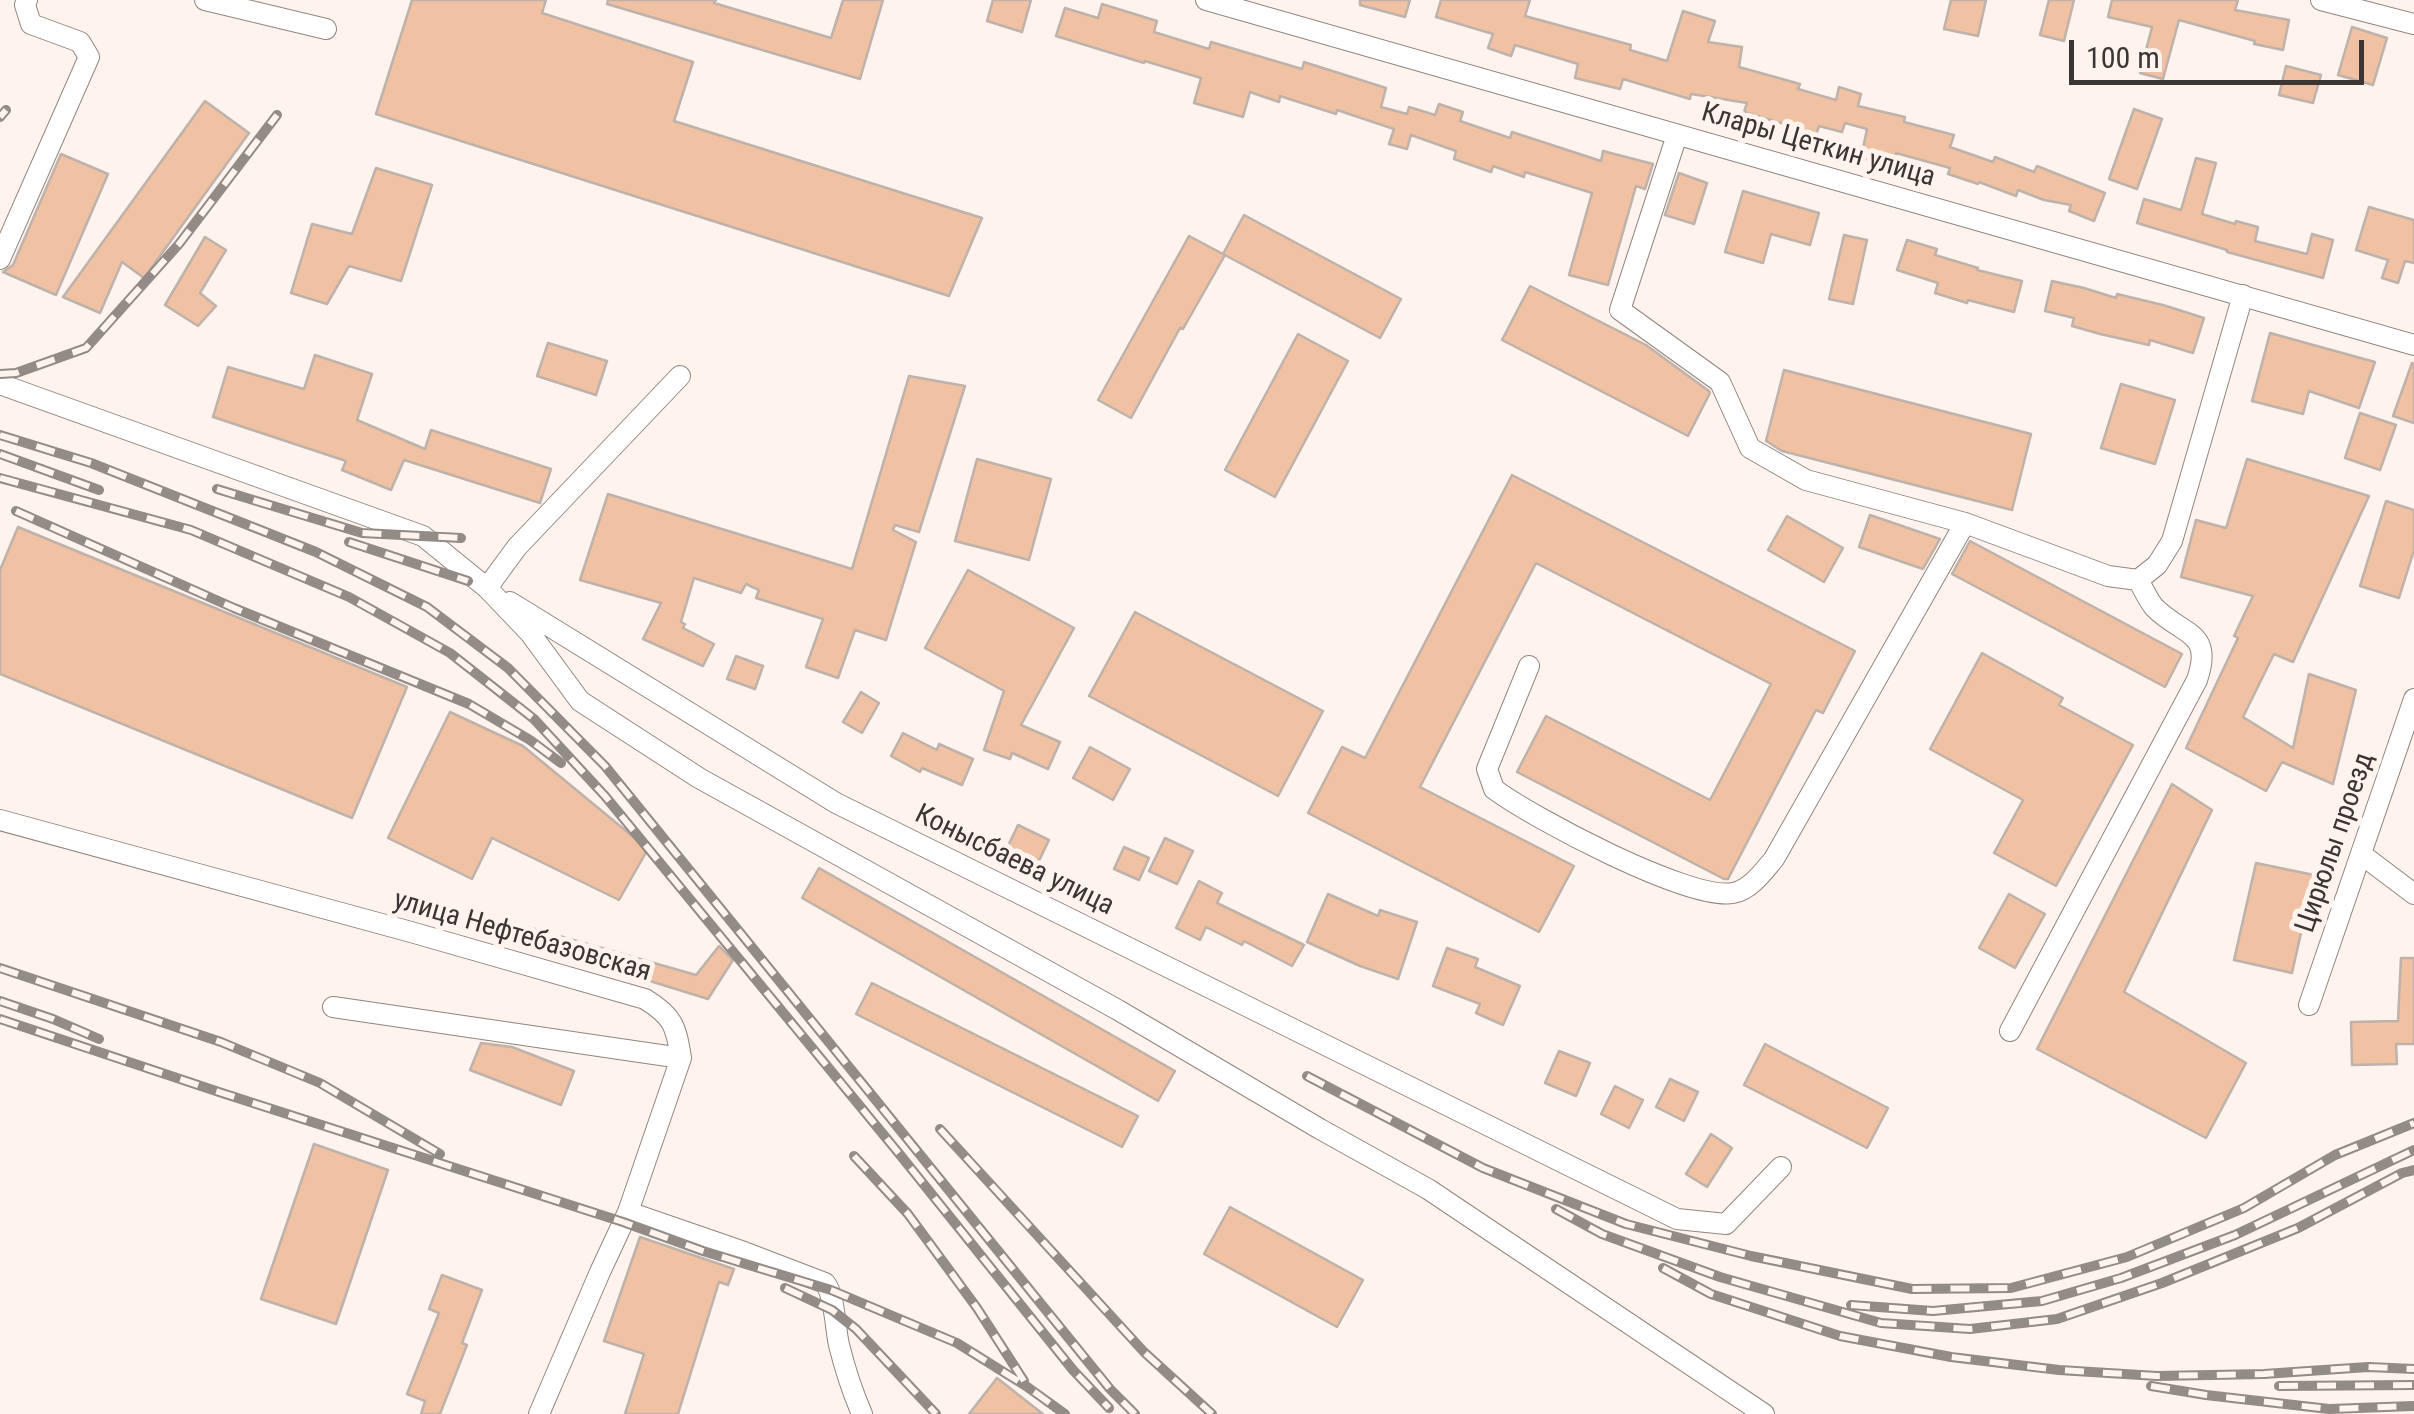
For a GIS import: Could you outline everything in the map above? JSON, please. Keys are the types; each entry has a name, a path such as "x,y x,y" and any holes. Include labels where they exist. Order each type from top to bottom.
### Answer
{"street":[{"path":"0,259 88,57 80,42 31,24 26,0"},
{"path":"206,0 326,29"},
{"name":"Клары Цеткин улица","path":"1206,0 2414,345"},
{"path":"2320,0 2414,24"},
{"path":"1677,135 1620,310 1720,382 1750,448 1806,480 1965,523 2108,576 2138,580 2158,565 2172,541 2243,295"},
{"path":"487,588 517,547 680,376"},
{"path":"0,384 423,536 487,588 530,633 580,700 595,710 699,778 1118,1010 1428,1188 1764,1414"},
{"path":"1529,666 1487,769 1494,789 1628,864 1704,891 1733,893 1754,882 1774,859 1965,523"},
{"path":"2010,1031 2197,680 2204,660 2199,642 2153,606 2138,580"},
{"name":"Конысбаева улица","path":"487,588 836,803 1677,1219 1726,1224 1781,1167"},
{"name":"Цирюлы проезд","path":"2310,1004 2414,700"},
{"name":"улица Нефтебазовская","path":"0,820 645,998 666,1011 677,1032 681,1058"},
{"path":"2361,854 2414,894"},
{"path":"333,1008 681,1058 628,1212 539,1414"},
{"path":"628,1212 825,1283 831,1290 838,1343 850,1387 862,1414"}],"building":[{"path":"412,0 546,0 542,13 693,62 674,121 982,218 949,296 376,114"},
{"path":"608,0 716,0 714,3 831,38 843,0 883,0 860,79 607,4"},
{"path":"993,0 1031,0 1022,32 987,21"},
{"path":"1360,0 1410,0 1405,17 1360,5"},
{"path":"1441,0 1530,0 1525,16 1631,45 1630,50 1667,61 1683,11 1715,21 1708,42 1742,47 1739,67 1800,84 1798,89 1836,100 1839,87 1861,94 1858,106 1905,117 1904,122 1954,135 1950,147 1993,162 1995,157 2034,172 2037,166 2105,193 2094,221 2069,211 2071,205 2018,190 2016,196 1948,174 1950,168 1896,153 1893,165 1861,158 1867,129 1845,123 1842,132 1819,126 1815,138 1793,131 1794,127 1744,112 1747,103 1691,94 1690,99 1623,79 1620,89 1575,78 1578,64 1515,45 1511,56 1488,48 1493,34 1436,17"},
{"path":"1951,0 1986,0 1978,36 1944,29"},
{"path":"2049,0 2074,0 2064,41 2040,35"},
{"path":"2112,0 2238,0 2235,10 2289,20 2283,50 2179,20 2163,79 2140,73 2152,27 2108,17"},
{"path":"1102,4 1157,21 1154,32 1209,49 1211,42 1302,69 1304,62 1386,88 1381,107 1407,114 1409,107 1435,115 1439,104 1463,112 1460,121 1510,138 1512,132 1601,161 1603,151 1653,164 1645,189 1636,186 1608,285 1569,275 1592,193 1525,172 1524,177 1493,166 1491,172 1454,159 1456,151 1411,135 1407,149 1389,144 1394,129 1280,96 1279,102 1250,92 1243,117 1194,103 1201,78 1056,36 1065,8 1098,18"},
{"path":"2352,27 2387,38 2373,85 2338,75"},
{"path":"2286,66 2321,75 2313,103 2279,95"},
{"path":"205,101 249,133 144,278 122,262 100,313 63,297"},
{"path":"2134,109 2162,119 2137,189 2109,179"},
{"path":"61,154 108,174 56,295 3,272 13,265"},
{"path":"2196,158 2216,163 2202,214 2258,227 2255,241 2307,254 2312,234 2333,240 2323,278 2137,223 2144,199 2181,210"},
{"path":"376,168 432,185 401,281 349,266 327,304 291,293 312,224 352,234"},
{"path":"1679,173 1707,183 1694,224 1665,215"},
{"path":"1743,191 1819,213 1810,245 1771,234 1763,263 1725,252"},
{"path":"2369,207 2414,220 2414,263 2405,261 2398,283 2382,278 2388,260 2356,250"},
{"path":"1244,215 1401,299 1380,338 1223,254"},
{"path":"1844,235 1867,240 1853,304 1829,299"},
{"path":"1189,236 1225,255 1131,418 1098,400"},
{"path":"205,237 226,250 200,293 216,306 198,326 165,305"},
{"path":"1907,240 1937,249 1935,255 1977,270 2022,281 2014,312 1935,293 1938,283 1897,270"},
{"path":"2052,281 2204,318 2193,353 2150,340 2149,345 2072,326 2074,318 2045,311"},
{"path":"1530,286 1646,345 1709,391 1688,436 1502,340"},
{"path":"2270,333 2375,362 2359,408 2309,391 2303,414 2252,401"},
{"path":"1298,334 1348,361 1275,497 1225,470"},
{"path":"548,343 607,361 596,395 537,376"},
{"path":"315,355 372,374 357,420 425,449 431,430 551,469 540,503 404,460 391,490 342,470 346,461 213,417 228,367 304,389"},
{"path":"2414,364 2414,423 2393,416"},
{"path":"1784,370 2031,434 2012,510 1782,451 1766,441"},
{"path":"909,376 965,386 919,532 895,525 893,530 916,542 886,640 855,630 838,678 806,667 823,619 756,598 759,590 746,584 741,593 694,578 681,622 685,624 683,628 714,644 703,666 643,639 661,603 580,580 608,494 852,569"},
{"path":"2121,384 2175,400 2155,464 2101,448"},
{"path":"2360,413 2396,425 2380,470 2345,458"},
{"path":"977,459 1051,479 1029,560 955,541"},
{"path":"2247,459 2369,496 2293,662 2274,654 2243,717 2293,748 2309,674 2356,690 2333,784 2282,762 2266,791 2186,748 2238,638 2234,636 2253,596 2181,577 2196,520 2226,528"},
{"path":"1512,475 1855,651 1823,713 1816,710 1728,879 1517,772 1546,716 1710,800 1771,684 1536,563 1420,787 1574,866 1539,932 1308,813 1342,747 1365,758"},
{"path":"2386,501 2414,510 2414,550 2399,598 2360,586"},
{"path":"1870,515 1940,539 1923,569 1859,547"},
{"path":"1787,516 1843,548 1824,582 1768,550"},
{"path":"18,527 407,687 352,818 0,674 0,570"},
{"path":"1970,541 2182,654 2165,687 1952,574"},
{"path":"968,570 1074,628 1021,725 1060,742 1048,769 1012,753 1010,759 984,750 1004,691 925,648"},
{"path":"1135,612 1323,711 1278,796 1089,696"},
{"path":"1982,653 2063,698 2059,705 2133,745 2056,886 1994,853 2023,800 1930,749"},
{"path":"736,656 763,666 755,689 727,679"},
{"path":"861,692 879,703 862,733 843,722"},
{"path":"450,712 523,746 648,849 619,900 492,838 472,879 388,838"},
{"path":"903,733 937,750 939,744 973,759 962,785 922,768 920,772 891,756"},
{"path":"1090,747 1130,769 1113,800 1073,778"},
{"path":"2172,784 2212,810 2124,992 2246,1063 2206,1138 2037,1049"},
{"path":"1018,825 1049,840 1037,865 1006,850"},
{"path":"1165,838 1193,851 1177,884 1149,871"},
{"path":"1124,847 1149,858 1139,880 1114,869"},
{"path":"2256,863 2314,875 2292,973 2234,960"},
{"path":"819,868 1175,1071 1158,1101 802,898"},
{"path":"1199,881 1222,893 1217,903 1304,945 1292,966 1206,927 1200,940 1176,928"},
{"path":"1328,894 1378,916 1380,910 1417,922 1398,979 1307,942"},
{"path":"2009,894 2045,914 2015,968 1979,948"},
{"path":"528,927 696,975 719,946 733,960 708,999 524,942"},
{"path":"1447,948 1478,959 1475,967 1520,986 1503,1025 1476,1013 1480,1004 1433,986"},
{"path":"2401,958 2414,958 2414,1044 2396,1044 2397,1064 2352,1065 2351,1022 2398,1021"},
{"path":"872,983 1138,1116 1122,1147 856,1014"},
{"path":"481,1043 512,1047 574,1071 561,1105 470,1070"},
{"path":"1765,1044 1888,1108 1867,1148 1744,1085"},
{"path":"1559,1051 1590,1063 1576,1096 1545,1083"},
{"path":"1670,1079 1698,1092 1684,1121 1656,1107"},
{"path":"1615,1086 1643,1100 1629,1128 1601,1114"},
{"path":"1711,1134 1732,1148 1707,1187 1686,1174"},
{"path":"314,1144 388,1170 336,1324 261,1299"},
{"path":"1230,1207 1363,1280 1337,1327 1204,1254"},
{"path":"640,1237 734,1269 728,1285 719,1282 678,1414 625,1414 644,1354 604,1341"},
{"path":"442,1275 482,1290 462,1343 467,1345 440,1414 421,1414 425,1401 407,1394 439,1313 429,1309"},
{"path":"997,1378 1043,1414 969,1414"}],"railway":[{"path":"0,117 6,110"},
{"path":"0,374 16,373 86,348 179,244 277,115"},
{"path":"0,435 91,463 316,552 427,607 508,668 605,766 1110,1389 1135,1414"},
{"path":"0,454 99,490"},
{"path":"0,478 191,530 349,597 450,653 534,719 605,796 1073,1370 1109,1408"},
{"path":"217,489 362,533 461,538"},
{"path":"16,511 234,608 469,704 561,763"},
{"path":"349,542 468,581"},
{"path":"0,968 221,1042 320,1083 440,1154"},
{"path":"0,1001 99,1039"},
{"path":"0,1019 831,1290 957,1343 1065,1414"},
{"path":"1307,1076 1483,1168 1626,1224 1751,1256 1912,1289 2011,1288 2127,1257 2244,1208 2335,1155 2414,1123"},
{"path":"940,1129 1144,1352 1212,1414"},
{"path":"1851,1305 1933,1311 2042,1301 2121,1278 2235,1235 2414,1150"},
{"path":"854,1156 908,1214 977,1308 1024,1381"},
{"path":"1556,1209 1602,1234 1720,1277 1881,1323 1970,1329 2057,1319 2162,1283 2298,1228 2414,1170"},
{"path":"1663,1268 1711,1294 1840,1336 1951,1357 2059,1370 2157,1376 2368,1367 2414,1369"},
{"path":"785,1288 832,1310 856,1329 936,1414"},
{"path":"2279,1386 2414,1385"},
{"path":"2151,1386 2329,1409 2414,1406"}]}
